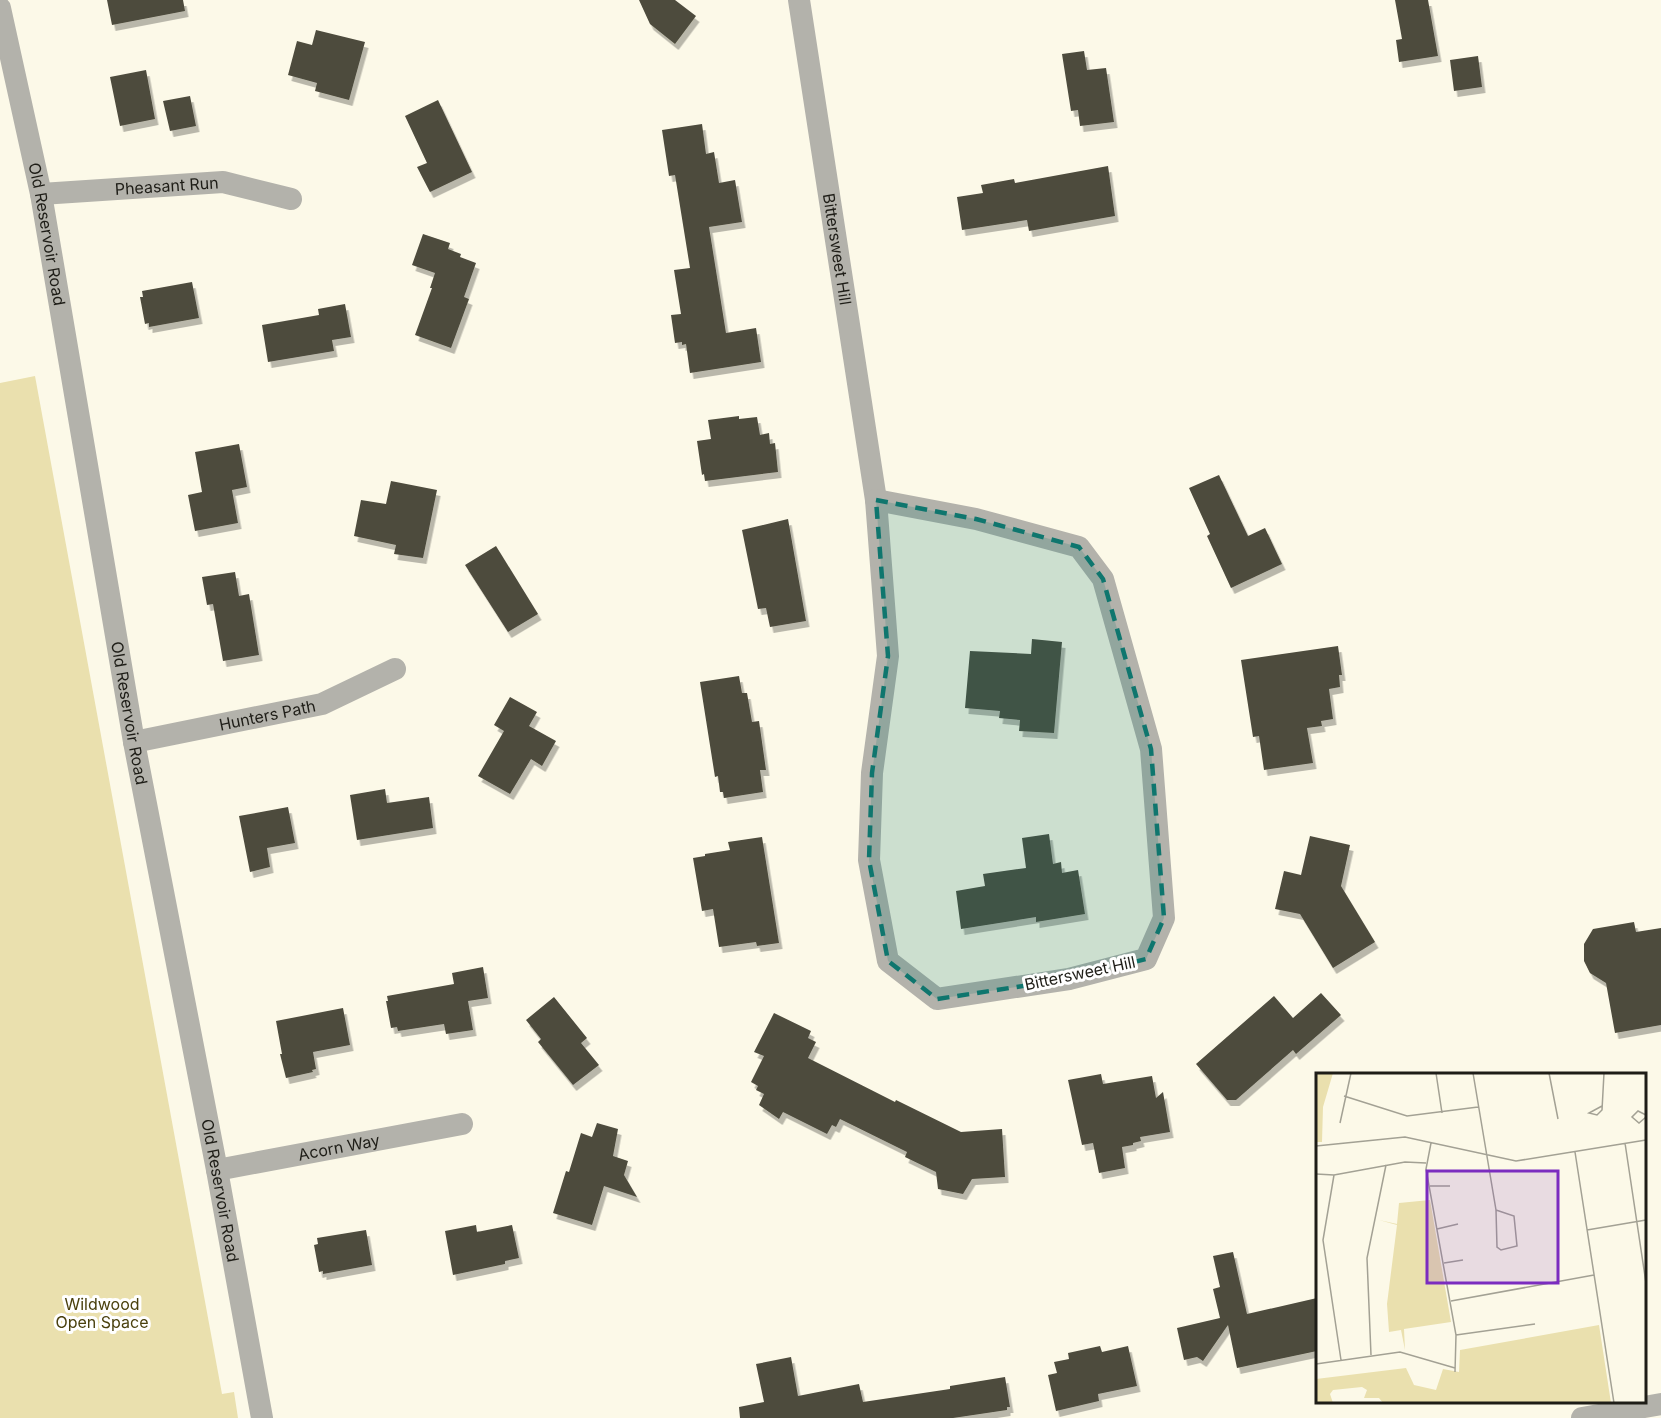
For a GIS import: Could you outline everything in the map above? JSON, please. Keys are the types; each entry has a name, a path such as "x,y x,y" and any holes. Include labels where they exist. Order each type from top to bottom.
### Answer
{"street":[{"name":"Bittersweet Hill","path":"798,0 876,500 888,656 872,773 869,860 888,961 937,999 1069,979 1146,959 1164,918 1151,749 1103,579 1079,547 976,519 876,500"},
{"name":"Old Reservoir Road","path":"0,8 40,194 134,742 217,1170 262,1418"},
{"name":"Pheasant Run","path":"40,194 223,182 291,200"},
{"name":"Hunters Path","path":"134,742 321,704 395,669"},
{"name":"Acorn Way","path":"217,1170 462,1124"},
{"path":"1582,1418 1661,1404"}],"highlighted area":[{"path":"876,500 976,519 1079,547 1103,579 1151,749 1164,918 1146,959 1069,979 937,999 888,961 869,860 872,773 888,656"}],"green space":[{"name":"Wildwood Open Space","path":"35,376 222,1394 234,1392 238,1418 0,1418 0,383"}],"building":[{"path":"107,0 183,0 185,11 112,25"},
{"path":"639,0 675,0 696,16 675,44 650,24"},
{"path":"1395,0 1428,0 1438,56 1399,62 1396,40 1402,39"},
{"path":"316,30 365,42 349,100 315,91 317,83 288,75 297,41 312,45"},
{"path":"1084,51 1087,70 1106,68 1114,122 1080,126 1078,110 1071,111 1062,54"},
{"path":"1478,56 1482,87 1454,91 1450,60"},
{"path":"146,70 155,119 120,126 110,77"},
{"path":"190,96 196,126 170,131 163,101"},
{"path":"438,100 472,172 430,192 417,167 427,163 405,116"},
{"path":"702,124 706,154 714,152 719,183 735,180 742,222 709,227 726,333 756,328 761,362 690,373 686,344 675,343 671,315 681,314 674,270 690,268 675,175 669,176 662,130"},
{"path":"1108,166 1115,216 1029,231 1027,220 962,230 957,197 983,193 981,185 1014,179 1015,183"},
{"path":"423,234 450,243 448,249 476,263 464,297 469,299 451,348 415,335 435,273 412,265"},
{"path":"192,282 199,318 149,327 149,323 145,324 140,297 143,297 142,291"},
{"path":"345,304 351,337 332,340 334,351 268,362 262,325 319,315 318,309"},
{"path":"739,416 739,419 757,417 760,435 769,433 770,444 775,443 778,472 705,481 697,441 711,439 708,420"},
{"path":"239,444 247,487 232,490 238,523 195,531 188,495 202,492 195,452"},
{"path":"1219,475 1248,536 1265,528 1282,564 1231,588 1207,536 1210,534 1189,488"},
{"path":"391,481 437,490 423,558 394,554 396,545 354,536 361,500 386,504"},
{"path":"788,519 806,621 770,627 766,608 758,609 742,530"},
{"path":"496,546 538,614 508,632 465,565"},
{"path":"235,572 239,596 249,594 259,655 223,661 213,604 207,605 202,577"},
{"path":"1032,639 1062,642 1054,733 1019,731 1020,720 999,718 1000,711 965,708 970,651 1031,654"},
{"path":"1338,646 1342,675 1339,675 1340,687 1329,689 1333,719 1321,721 1322,726 1307,728 1313,763 1264,770 1259,736 1253,737 1241,660"},
{"path":"739,676 742,693 747,693 752,722 759,721 766,770 760,770 763,792 724,798 723,792 720,792 718,776 715,777 700,682"},
{"path":"510,697 537,712 529,726 556,741 542,766 531,759 510,794 478,776 504,731 494,725"},
{"path":"385,789 387,803 429,797 433,828 357,840 350,795"},
{"path":"288,807 295,843 267,848 270,867 250,872 239,816"},
{"path":"1049,834 1053,864 1061,862 1062,873 1078,870 1085,914 1036,922 1036,917 961,929 956,891 985,886 983,874 1026,868 1022,838"},
{"path":"1310,836 1350,845 1341,886 1375,942 1333,968 1300,914 1275,909 1284,871 1301,875"},
{"path":"762,837 779,943 757,946 756,942 719,947 713,909 702,911 693,858 730,850 728,842"},
{"path":"1634,922 1636,932 1661,928 1661,1025 1615,1033 1606,983 1590,973 1584,961 1584,944 1593,929"},
{"path":"483,967 488,998 468,1001 473,1030 446,1034 444,1024 398,1031 397,1027 391,1028 387,996 454,984 452,973"},
{"path":"1321,993 1341,1015 1296,1054 1293,1050 1236,1100 1227,1100 1196,1064 1274,996 1293,1018"},
{"path":"554,997 587,1038 581,1043 599,1065 573,1085 538,1042 541,1039 526,1020"},
{"path":"343,1008 350,1045 313,1052 316,1069 312,1070 313,1072 286,1078 276,1021"},
{"path":"774,1013 811,1031 808,1038 816,1042 808,1058 961,1132 1002,1129 1005,1177 972,1179 963,1194 938,1189 936,1172 905,1157 907,1152 840,1119 836,1127 832,1125 827,1134 783,1112 779,1119 759,1105 764,1094 756,1090 758,1086 751,1082 764,1056 754,1052"},
{"path":"1101,1074 1103,1084 1152,1076 1156,1098 1163,1092 1170,1132 1140,1137 1141,1141 1122,1147 1125,1168 1099,1173 1093,1143 1082,1145 1068,1080"},
{"path":"597,1123 618,1129 613,1156 628,1161 624,1175 637,1197 604,1186 592,1225 553,1213 581,1133 592,1137"},
{"path":"476,1225 477,1232 512,1225 519,1258 505,1261 505,1264 453,1275 445,1231"},
{"path":"366,1230 372,1265 323,1274 323,1271 319,1272 314,1245 318,1244 317,1238"},
{"path":"1233,1252 1247,1314 1316,1298 1316,1351 1237,1368 1228,1325 1203,1361 1197,1357 1184,1360 1177,1328 1220,1318 1213,1289 1220,1287 1213,1256"},
{"path":"1100,1346 1102,1352 1128,1346 1137,1386 1098,1394 1099,1401 1056,1411 1048,1375 1057,1373 1054,1362 1069,1359 1068,1353"},
{"path":"791,1357 798,1396 859,1384 863,1402 950,1389 950,1386 1005,1377 1010,1407 1007,1407 1007,1410 953,1418 740,1418 739,1407 764,1402 756,1364"}]}
